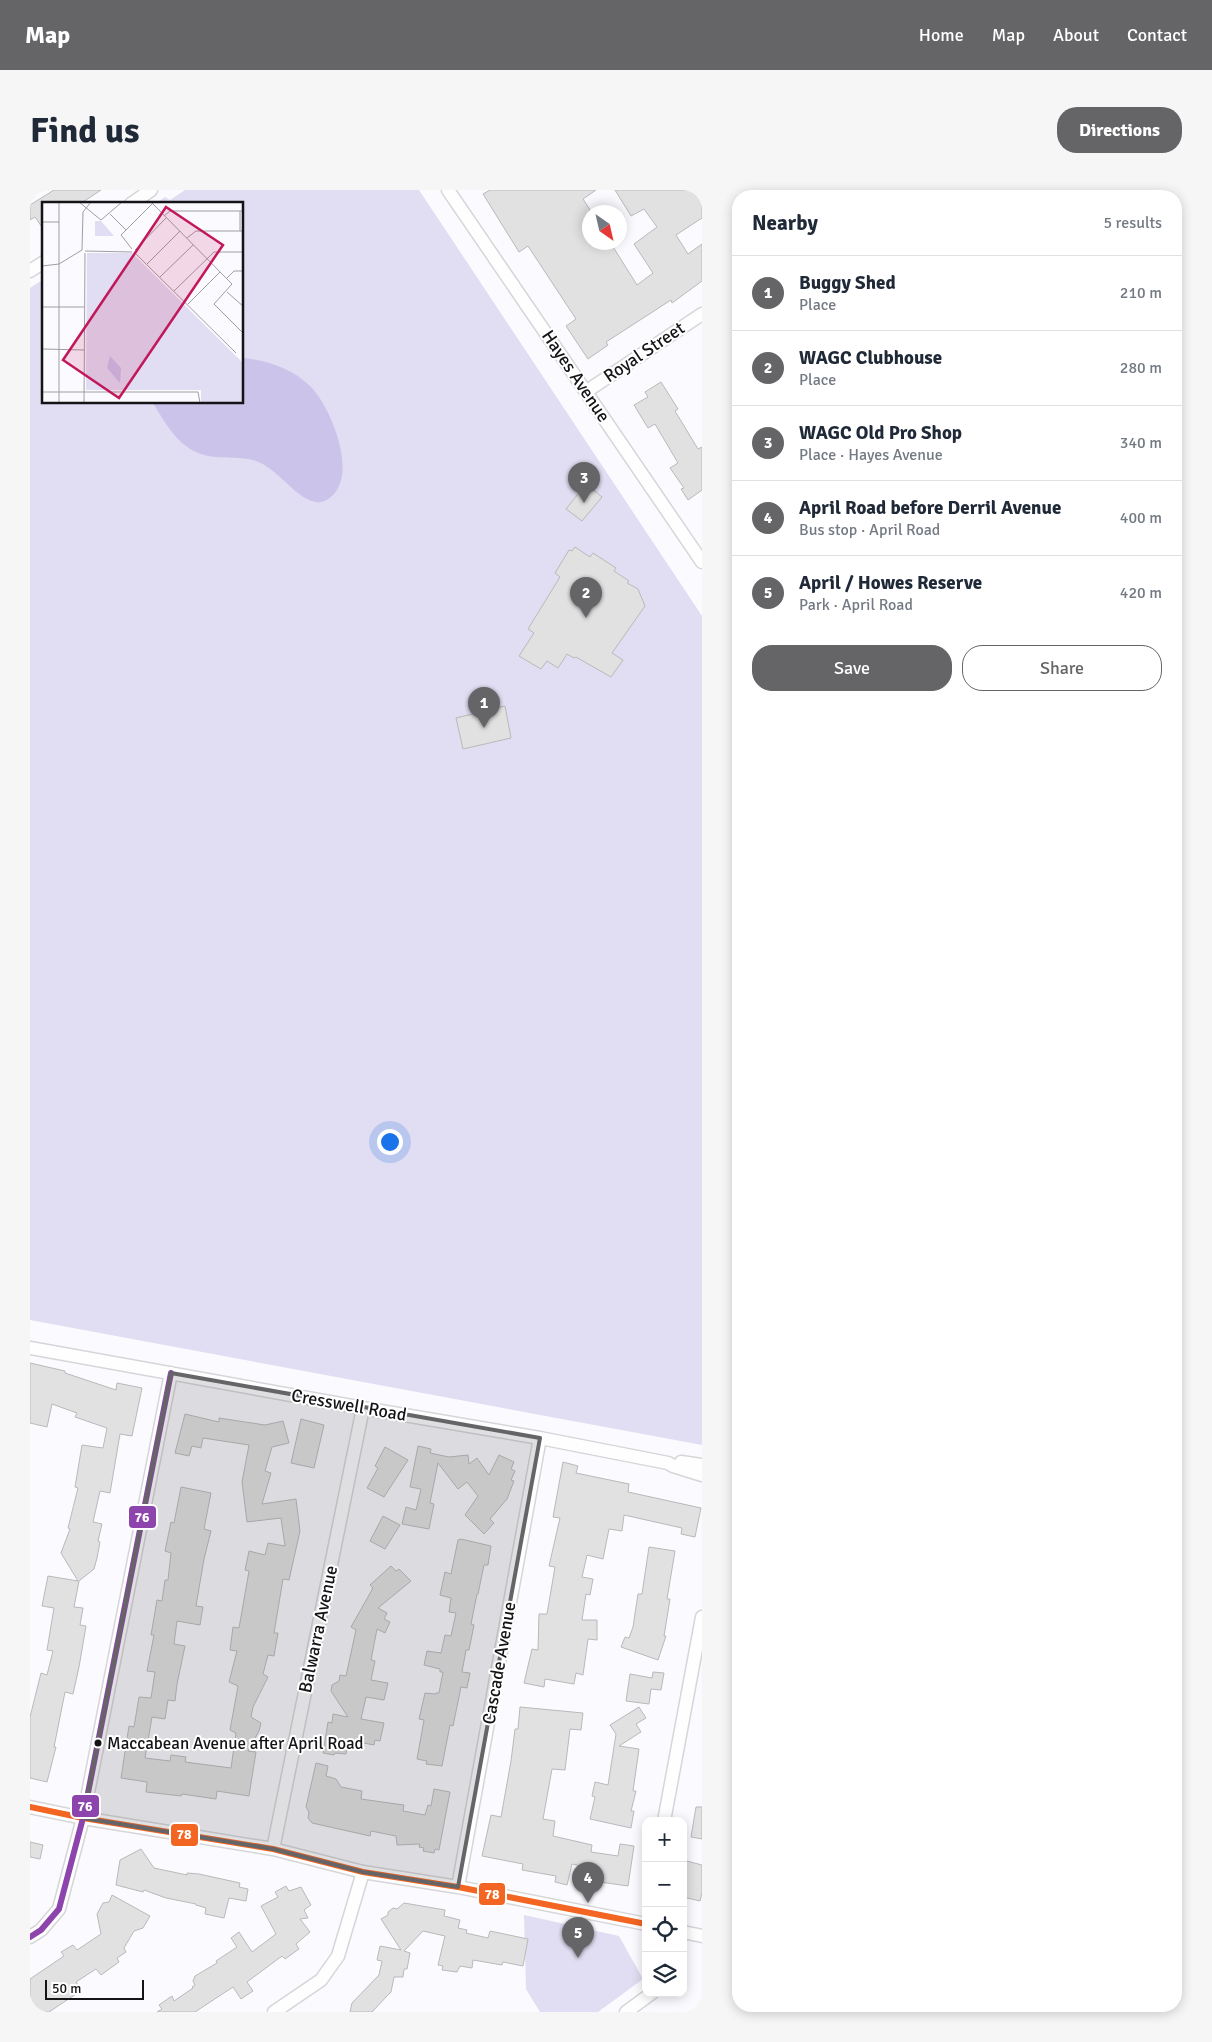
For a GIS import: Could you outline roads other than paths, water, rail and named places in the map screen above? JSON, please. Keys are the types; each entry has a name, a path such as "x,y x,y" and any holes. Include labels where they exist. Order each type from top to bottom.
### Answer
{"street":[{"name":"Hayes Avenue","path":"448,190 702,562"},
{"path":"134,202 149,191"},
{"path":"30,272 42,263"},
{"name":"Royal Street","path":"587,391 702,314"},
{"name":"Cresswell Road","path":"30,1348 540,1438 668,1463 702,1465"},
{"path":"30,1937 42,1930 59,1909 83,1818 171,1373"},
{"name":"Balwarra Avenue","path":"273,1849 363,1408"},
{"name":"Cascade Avenue","path":"458,1887 540,1438"},
{"name":"Cresswell Road","path":"668,1463 702,1475"},
{"path":"665,1817 702,1617"},
{"path":"30,1807 83,1818 273,1849 363,1872 458,1887 642,1921"},
{"path":"274,2012 321,1980 338,1956 363,1872"},
{"path":"687,1933 702,1936"},
{"path":"626,2012 647,1997"}],"place":[{"name":"WAGC Old Pro Shop","path":"584,503"},
{"name":"WAGC Clubhouse","path":"586,618"},
{"name":"Buggy Shed","path":"484,728"},
{"name":"Maccabean Avenue after April Road","path":"98,1743"},
{"name":"April Road before Derril Avenue","path":"588,1903"},
{"name":"April / Howes Reserve","path":"578,1958"}]}
